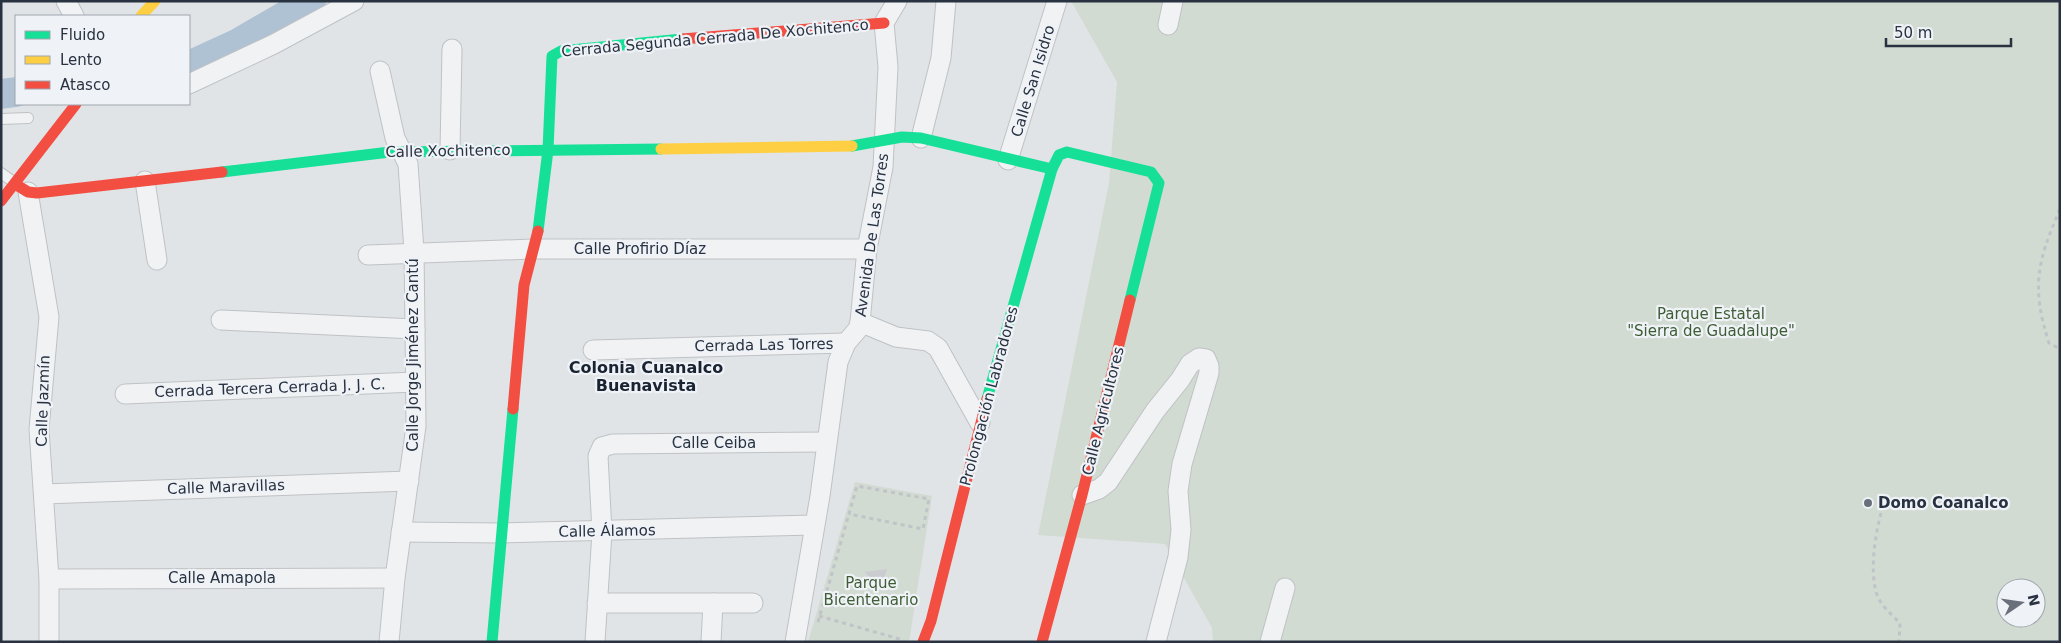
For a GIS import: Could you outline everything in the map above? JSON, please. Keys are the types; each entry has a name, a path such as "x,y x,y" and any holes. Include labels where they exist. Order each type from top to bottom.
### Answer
{"street":[{"path":"66,1 73,15"},
{"path":"142,15 155,1"},
{"path":"190,84 274,44 354,1"},
{"path":"884,23 897,1"},
{"path":"922,138 941,58 946,1"},
{"name":"Calle San Isidro","path":"1008,160 1057,1"},
{"path":"1168,25 1173,1"},
{"name":"Avenida De Las Torres","path":"795,642 820,496 838,362 846,343 858,329 860,322 867,249 883,168 888,67 884,23"},
{"name":"Cerrada Segunda Cerrada De Xochitenco","path":"548,150 551,124 551,59 557,52 734,34 884,23"},
{"path":"450,150 452,49"},
{"name":"Calle Jorge Jiménez Cantú","path":"380,71 395,138 408,164 414,251 416,426 395,578 389,642"},
{"path":"1,202 22,188 75,105"},
{"name":"Calle Xochitenco","path":"22,188 145,181 402,151 648,150 858,146 885,140 922,138 1052,169"},
{"path":"492,642 524,285 538,226 543,175 548,150"},
{"name":"Prolongación Labradores","path":"923,642 931,621 980,423 1052,169 1061,153 1067,152 1151,172 1158,179"},
{"name":"Calle Agricultores","path":"1042,642 1082,495 1159,187 1158,179"},
{"path":"145,181 158,260"},
{"name":"Calle Jazmín","path":"22,188 49,317 39,429 49,579 49,642"},
{"name":"Calle Profirio Díaz","path":"368,255 414,251 533,249 867,249"},
{"path":"221,320 415,329"},
{"path":"860,322 896,337 928,341 938,348 980,423"},
{"name":"Cerrada Las Torres","path":"593,350 846,343"},
{"path":"1082,495 1099,489 1108,482 1145,424 1180,380 1190,364 1199,358 1206,359 1209,373 1182,464 1178,491 1181,530 1178,557 1156,642"},
{"name":"Cerrada Tercera Cerrada J. J. C.","path":"125,394 415,382"},
{"name":"Calle Ceiba","path":"602,532 598,456 602,447 613,444 826,442"},
{"name":"Calle Maravillas","path":"44,494 408,481"},
{"name":"Calle Álamos","path":"401,532 502,534 814,525"},
{"path":"594,642 602,532"},
{"name":"Calle Amapola","path":"49,579 395,578"},
{"path":"1270,642 1285,588"},
{"path":"597,603 753,602"},
{"path":"711,642 714,603"}],"lane":[{"path":"1,119 28,118"},
{"path":"1,173 22,188"}],"path":[{"path":"2060,209 2049,234 2037,287 2041,317 2049,343 2060,349"},
{"path":"817,625 857,486 929,499 923,529 849,514"},
{"path":"1881,514 1875,550 1876,592 1884,607 1900,623 1899,642"},
{"path":"819,616 903,640"}],"green space":[{"name":"Parque Estatal \"Sierra de Guadalupe\"","path":"1071,1 2060,1 2060,642 1213,642 1212,628 1165,544 1038,535 1109,183 1117,82"},
{"name":"Parque Bicentenario","path":"855,482 932,496 909,642 808,642"}],"building":[{"path":"887,569 880,590 865,572"}],"waterway":[{"path":"190,66 237,44 311,1"},
{"path":"1,94 15,92"}],"traffic: fast":[{"path":"538,231 548,150 552,56 561,51 682,39"},
{"path":"852,146 902,137 921,138 1052,169"},
{"path":"222,172 390,152 661,149"},
{"path":"987,399 1052,169 1059,155 1067,152 1151,172 1159,183 1130,300"},
{"path":"492,642 513,409"}],"traffic: slow":[{"path":"142,15 155,1"},
{"path":"661,149 852,146"}],"traffic: jam":[{"path":"682,39 884,23"},
{"path":"1,201 75,105"},
{"path":"15,184 28,192 37,193 222,172"},
{"path":"513,409 524,285 538,231"},
{"path":"1042,642 1082,495 1130,300"},
{"path":"923,642 931,621 987,399"}],"place":[{"name":"Domo Coanalco","path":"1868,503"}],"district":[{"name":"Colonia Cuanalco Buenavista","path":"646,376"}]}
